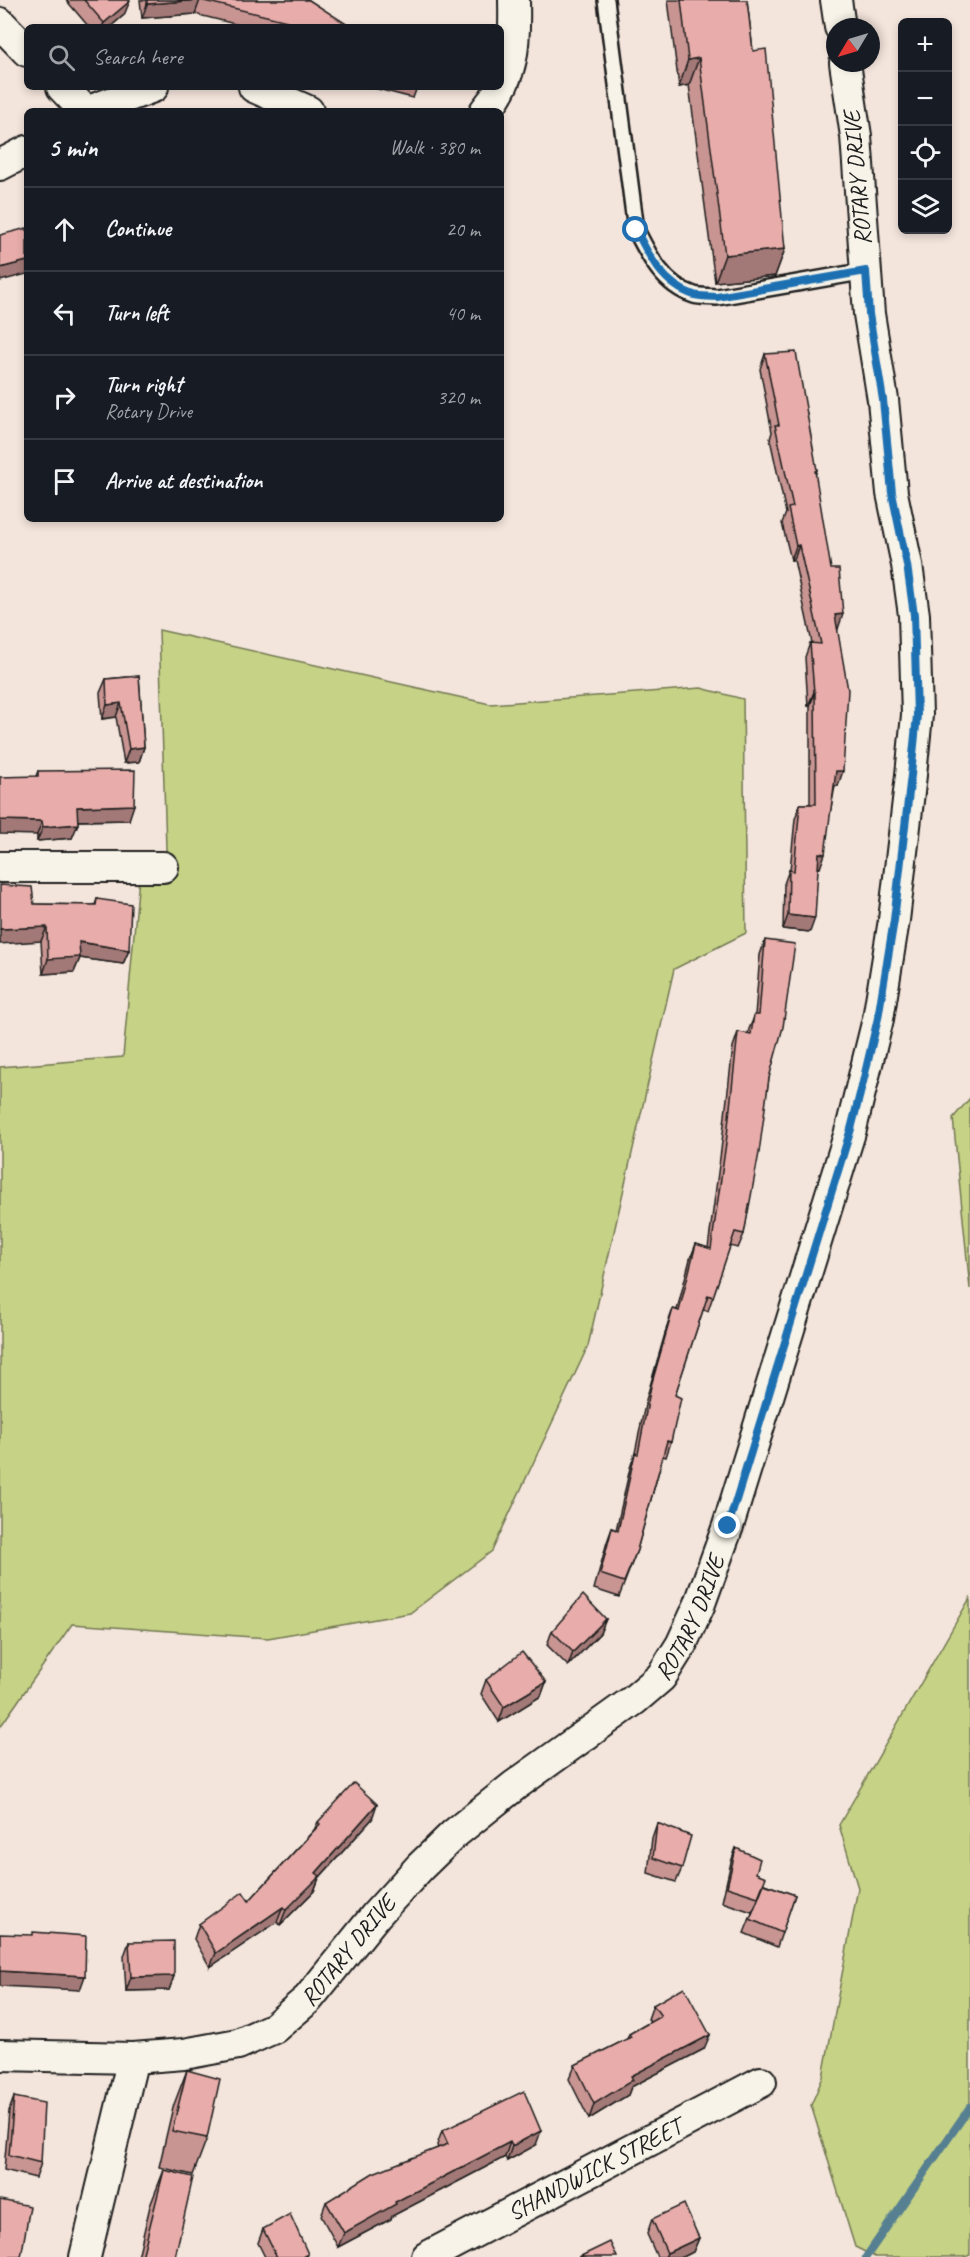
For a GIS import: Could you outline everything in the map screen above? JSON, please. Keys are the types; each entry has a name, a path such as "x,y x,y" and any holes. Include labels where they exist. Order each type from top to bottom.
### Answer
{"street":[{"path":"504,80 512,59 515,41 513,0"},
{"path":"836,0 839,18"},
{"path":"0,23 24,48"},
{"name":"ROTARY DRIVE","path":"0,2055 133,2058 184,2054 238,2044 260,2036 283,2022 308,1999 376,1916 454,1833 514,1786 634,1700 661,1677 681,1645 699,1606 728,1526 851,1129 878,1018 894,920 917,715 915,631 911,589 890,473 883,400 869,314 856,136 846,72"},
{"path":"65,90 84,108"},
{"path":"95,108 145,90"},
{"path":"261,90 301,108"},
{"path":"487,108 500,90"},
{"path":"0,165 24,153"},
{"path":"0,867 163,867"},
{"path":"85,2257 133,2058"},
{"name":"SHANDWICK STREET","path":"427,2257 761,2082"}],"lane":[{"path":"606,0 636,230 651,261 668,280 694,295 717,297 866,271"}],"green space":[{"path":"159,630 490,704 701,688 743,699 746,933 674,969 588,1346 492,1551 410,1613 268,1638 72,1624 0,1727 0,1067 123,1057 139,878 167,879"},
{"path":"970,1098 970,1289 953,1118"},
{"path":"970,1598 970,2255 965,2257 875,2257 855,2247 811,2105 823,2077 858,1888 839,1825"}],"building":[{"path":"84,0 129,0 130,1 104,23"},
{"path":"147,0 200,0 147,4"},
{"path":"200,0 309,0 346,24 286,24 287,21"},
{"path":"681,0 747,0 753,51 766,49 785,249 725,255 699,58 688,60"},
{"path":"24,229 24,262 0,268 0,235"},
{"path":"796,352 817,470 815,471 831,569 839,569 843,614 835,615 848,690 843,771 836,771 825,854 819,853 815,918 788,915 789,870 794,871 800,804 816,804 815,692 810,643 821,644 799,545 796,546 788,508 793,507 775,425 779,425 765,354"},
{"path":"139,676 144,747 129,749 121,703 107,705 106,679"},
{"path":"135,770 134,805 77,807 78,824 43,827 42,821 0,820 0,777 38,776 38,771"},
{"path":"0,885 32,887 34,904 96,905 97,899 131,904 129,950 79,942 80,957 48,959 47,927 0,929"},
{"path":"765,940 795,944 783,1027 769,1078 759,1153 744,1234 735,1232 713,1297 708,1295 675,1395 681,1398 671,1442 667,1441 637,1550 624,1582 600,1574 612,1528 618,1531 635,1453 638,1454 651,1386 673,1309 679,1311 696,1244 711,1249 727,1136 738,1032 751,1034 754,1015 759,1015"},
{"path":"583,1595 606,1619 573,1652 552,1631"},
{"path":"522,1652 546,1682 504,1707 486,1680"},
{"path":"354,1783 377,1804 316,1873 320,1876 286,1910 283,1907 216,1953 199,1924 243,1892 249,1901 320,1824 318,1822"},
{"path":"657,1823 691,1836 682,1868 653,1858"},
{"path":"736,1848 760,1859 756,1873 766,1877 758,1897 727,1887"},
{"path":"764,1884 795,1895 782,1933 750,1919"},
{"path":"33,1932 86,1936 85,1976 0,1971 0,1934 33,1935"},
{"path":"174,1941 174,1976 131,1977 129,1942"},
{"path":"684,1987 710,2035 631,2076 633,2080 594,2104 575,2065 631,2037 629,2034 661,2016 653,2005"},
{"path":"187,2070 220,2079 207,2138 172,2131"},
{"path":"524,2091 541,2131 512,2146 510,2142 395,2202 396,2204 344,2233 326,2202 373,2173 448,2144 442,2131"},
{"path":"14,2097 44,2103 41,2163 9,2155"},
{"path":"164,2170 193,2177 175,2257 142,2257"},
{"path":"0,2200 30,2206 21,2257 0,2257"},
{"path":"684,2204 699,2238 667,2253 652,2219"},
{"path":"290,2214 308,2254 302,2257 277,2257 263,2229"},
{"path":"610,2242 617,2257 579,2257"}],"waterway":[{"path":"866,2257 970,2107"}],"route":[{"path":"636,230 651,261 668,280 694,295 717,297 866,271 869,314 883,400 892,493 907,565 914,615 917,715 894,920 878,1018 851,1129 728,1526"}]}
